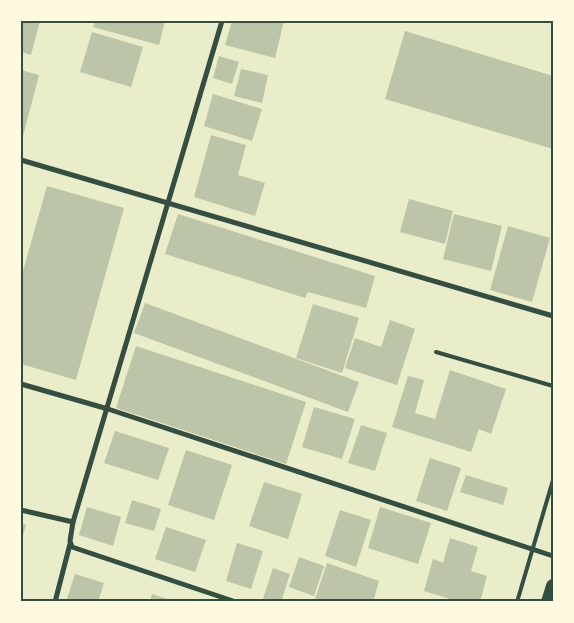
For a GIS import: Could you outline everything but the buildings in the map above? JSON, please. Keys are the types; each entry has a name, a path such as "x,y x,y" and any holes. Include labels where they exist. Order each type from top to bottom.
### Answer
{"highway":[{"path":"548,602 553,586"}],"street":[{"path":"55,602 70,544 73,522 222,21"},
{"path":"21,160 553,316"},
{"path":"21,384 108,409 553,556"},
{"path":"21,510 73,522"},
{"path":"70,544 72,547 236,602"}],"lane":[{"path":"436,352 553,386"},
{"path":"517,602 553,480"}]}
